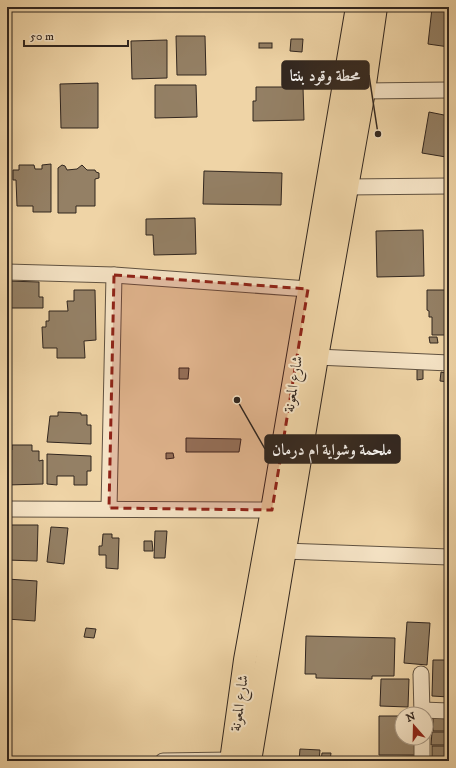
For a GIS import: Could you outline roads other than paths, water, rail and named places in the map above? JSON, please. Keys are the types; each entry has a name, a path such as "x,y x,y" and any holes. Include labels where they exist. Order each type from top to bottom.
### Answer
{"highway":[{"name":"شارع المعونة","path":"238,761 245,660 272,510 308,289 357,7"},
{"name":"شارع المعونة","path":"238,761 284,551 346,187 364,91 376,7"}],"street":[{"path":"364,91 449,90"},
{"path":"346,187 449,186"},
{"path":"7,272 114,275 308,289"},
{"path":"109,508 114,275"},
{"path":"317,357 449,363"},
{"path":"7,509 109,508 272,510"},
{"path":"284,551 449,557"},
{"path":"421,674 422,706"},
{"path":"434,712 449,711"},
{"path":"422,746 422,761"},
{"path":"163,761 238,761"}],"place":[{"name":"محطة وقود بنتا","path":"378,134"},
{"name":"ملحمة وشواية ام درمان","path":"237,400"}]}
